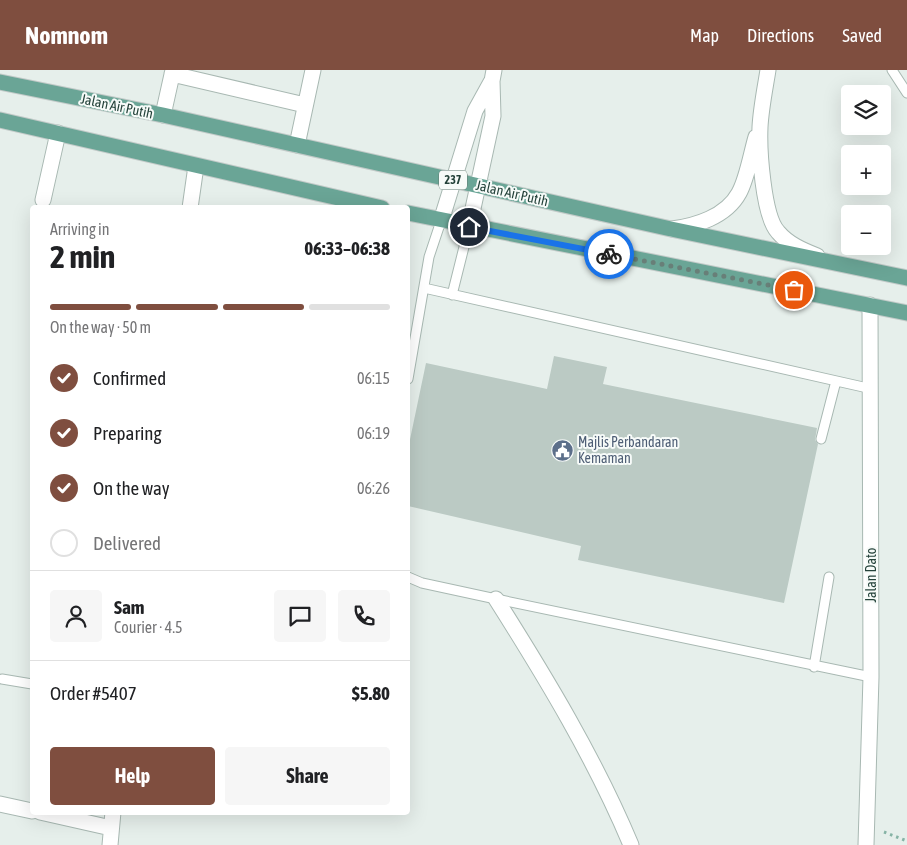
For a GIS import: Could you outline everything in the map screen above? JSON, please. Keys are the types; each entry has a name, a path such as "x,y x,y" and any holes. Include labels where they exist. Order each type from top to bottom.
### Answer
{"main road":[{"name":"Jalan Air Putih","path":"0,82 163,115 671,229 907,278"},
{"path":"0,120 369,205"},
{"path":"410,213 469,227 907,313"}],"street":[{"path":"297,145 313,70"},
{"path":"671,229 704,221 731,202 739,193 760,126 768,70"},
{"path":"163,115 173,72 305,105"},
{"path":"441,221 475,111 493,76"},
{"path":"469,227 493,116 493,76"},
{"path":"760,126 765,192 776,231 793,245 825,260"},
{"path":"43,200 58,134"},
{"path":"190,205 196,166"},
{"name":"Jalan Dato","path":"866,845 871,677 872,389 870,305"},
{"path":"496,599 551,689 600,777 630,845"},
{"path":"0,804 30,811"},
{"path":"67,815 112,820 110,845"}],"lane":[{"path":"892,70 907,93"},
{"path":"410,368 429,257 441,221"},
{"path":"452,295 469,227"},
{"path":"424,288 872,389"},
{"path":"821,439 836,381"},
{"path":"814,667 829,577"},
{"path":"410,578 422,583 496,599 814,667 871,677"},
{"path":"2,679 30,684"}],"path":[{"path":"866,825 907,842"}],"building":[{"path":"554,356 607,367 603,384 817,428 815,440 818,444 784,603 578,560 581,546 410,506 410,439 426,363 547,389"}],"way so far":[{"path":"609,254 794,290"}],"place":[{"name":"Majlis Perbandaran Kemaman","path":"562,450"}],"route":[{"path":"469,227 609,254"}]}
